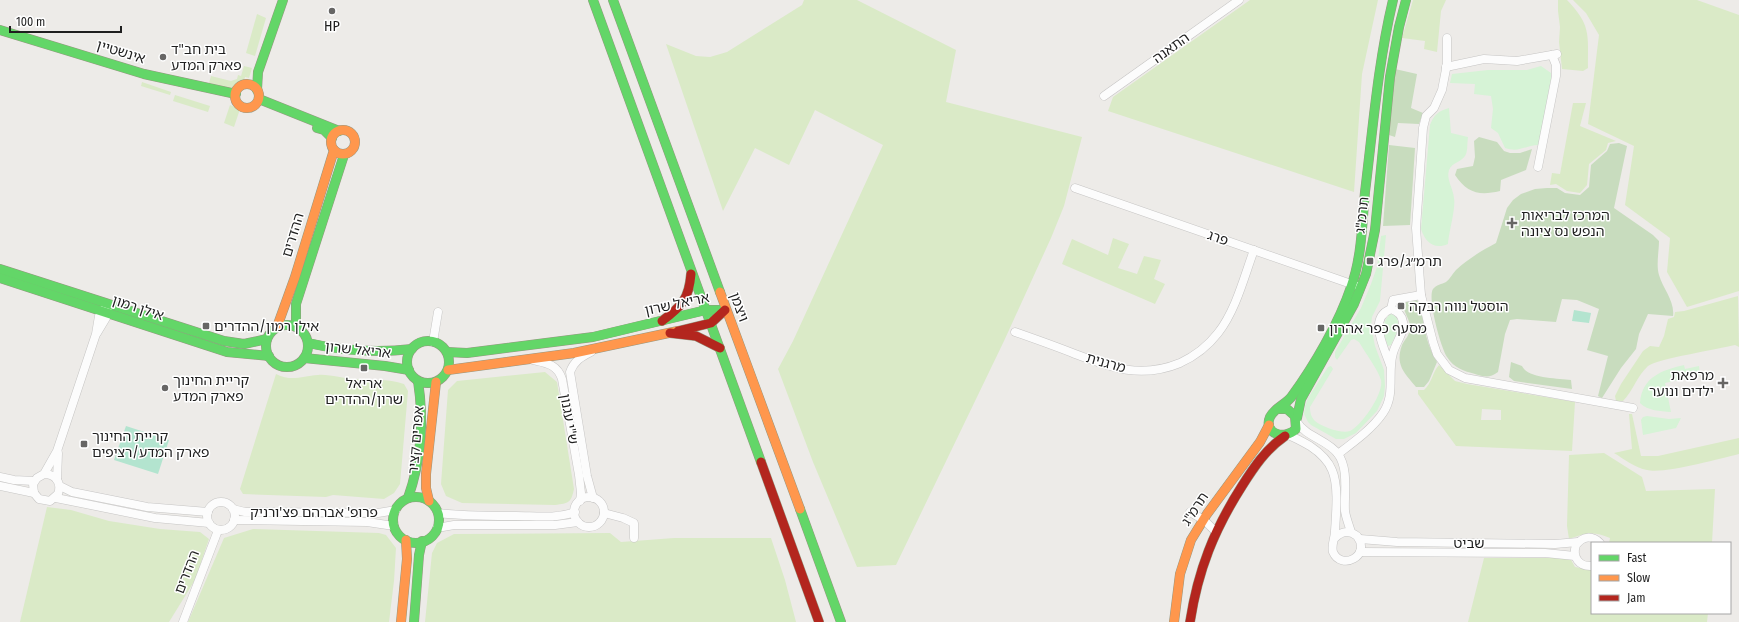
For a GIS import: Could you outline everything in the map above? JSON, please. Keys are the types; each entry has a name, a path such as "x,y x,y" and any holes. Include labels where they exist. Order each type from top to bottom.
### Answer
{"street":[{"path":"258,72 248,85 240,87 236,94 237,102 243,107 250,108 257,98 258,72 283,0"},
{"path":"593,0 820,622"},
{"name":"ויצמן","path":"613,0 841,622"},
{"name":"התאנה","path":"1104,96 1239,0"},
{"name":"תרמ\"ג","path":"1278,409 1291,398 1329,335 1339,317 1352,284 1360,235 1379,68 1393,0"},
{"name":"תרמ\"ג","path":"1297,420 1301,399 1346,320 1362,287 1370,260 1375,230 1388,91 1394,51 1406,0"},
{"name":"אינשטיין","path":"0,30 144,74 236,94"},
{"path":"1447,38 1446,67 1439,98 1434,108 1426,116 1423,128 1416,228 1421,295 1437,354 1445,365 1456,374 1473,380 1633,408"},
{"path":"1446,67 1484,59 1517,61 1555,54 1556,76 1538,167"},
{"path":"248,85 257,98 324,130 332,138"},
{"path":"257,98 339,131"},
{"path":"344,130 350,133 356,141 354,149 351,152 344,154 338,153 334,150 331,144 332,138 334,134 339,131 344,130"},
{"name":"ההדרים","path":"277,327 295,277 334,150"},
{"name":"ההדרים","path":"296,327 296,304 344,154"},
{"name":"פרג","path":"1075,188 1362,287"},
{"name":"מרגנית","path":"1015,332 1117,369 1150,371 1176,364 1199,352 1218,333 1232,308 1254,250"},
{"path":"662,321 680,307 688,297 692,268"},
{"name":"אילן רמון","path":"0,269 227,352 269,356"},
{"name":"אילן רמון","path":"0,278 106,309 236,344 251,344 267,339"},
{"path":"1391,310 1393,300 1421,295"},
{"path":"56,498 59,483 57,464 60,445 69,412 106,309"},
{"name":"אריאל שרון","path":"447,352 467,353 529,346 593,336 706,310 726,310"},
{"name":"אריאל שרון","path":"448,370 595,349 670,333 711,322 726,310"},
{"path":"1390,366 1379,334 1379,320 1383,314 1391,310"},
{"path":"1338,454 1361,436 1384,412 1391,392 1390,366 1393,351 1401,335 1403,325 1403,320 1400,314 1391,310"},
{"path":"433,342 438,312"},
{"path":"283,325 296,327 302,331 308,343 308,348 304,358 299,363 288,367 276,363 266,351 267,339 272,330 283,325"},
{"path":"670,333 683,333 702,337 720,348"},
{"path":"421,342 433,342 443,347 447,352 449,358 448,370 441,380 424,383 414,378 409,370 408,359 412,349 421,342"},
{"name":"אריאל שרון","path":"308,343 325,347 345,349 382,351 412,349"},
{"name":"ש\"י עגנון","path":"593,498 587,476 570,372 572,366 577,360 595,349"},
{"name":"אריאל שרון","path":"304,358 385,366 409,370"},
{"name":"ש\"י עגנון","path":"528,359 550,364 560,373 579,475 581,493 580,501"},
{"name":"אפרים קציר","path":"408,498 413,486 422,404 418,381"},
{"name":"אפרים קציר","path":"429,501 426,488 426,474 436,382"},
{"path":"1282,408 1291,411 1297,420 1303,429 1332,448 1338,454 1344,467 1345,512 1351,532 1360,539 1362,543 1358,556 1349,561 1340,559 1336,556 1332,547 1335,538 1336,514 1333,471 1320,453 1298,439 1281,436 1273,432 1269,425 1271,415 1278,409 1282,408"},
{"path":"1287,436 1296,429 1297,420"},
{"name":"תרמ\"ג","path":"1174,620 1182,567 1196,531 1249,456 1266,435 1269,425"},
{"name":"תרמ\"ג","path":"1190,622 1199,573 1215,531 1224,513 1263,454 1274,443 1287,436"},
{"path":"0,477 14,480 34,481 44,474 55,457 60,445"},
{"path":"44,474 53,476 59,483 72,492 146,507 208,512"},
{"path":"34,481 34,493 43,501 50,501 56,498 155,518 209,523 215,529 223,530 230,527 234,520 233,509 229,505 221,502 213,505 208,512 209,523"},
{"path":"0,486 34,493"},
{"path":"419,497 429,501 438,513 438,528 432,536 422,541 411,542 400,536 394,526 393,518 396,510 403,501 408,498 419,497"},
{"path":"438,528 454,525 555,525 578,522 586,526 595,526 602,520 604,513 600,502 593,498 584,498 580,501 575,512 578,522"},
{"name":"פרופ' אברהם פצ'ורניק","path":"233,509 245,512 352,513 378,513 396,510"},
{"path":"438,513 460,515 550,517 567,515 575,512"},
{"path":"1190,512 1204,520 1215,531"},
{"path":"604,513 623,518 634,523 634,538"},
{"name":"פרופ' אברהם פצ'ורניק","path":"234,520 367,522 394,526"},
{"path":"1335,538 1342,532 1351,532"},
{"name":"ההדרים","path":"182,622 217,533"},
{"name":"שביט","path":"1360,539 1404,543 1555,544 1578,542 1584,538 1590,537 1599,542"},
{"path":"401,622 407,559 406,540"},
{"path":"415,619 419,555 422,541"},
{"path":"1578,542 1574,551 1575,556 1582,565 1591,566"},
{"name":"שביט","path":"1360,552 1545,553 1575,556"},
{"path":"830,593 846,622"},
{"path":"813,603 814,622"}],"green space":[{"path":"804,0 857,0 956,50 946,102 1082,137 1064,206 1051,238 1004,341 896,565 857,567 813,462 778,369 793,341 883,145 815,110 789,165 755,148 723,211 666,44 696,56 710,57 727,52 802,5"},
{"path":"1250,0 1378,0 1362,74 1354,192 1108,111 1113,97"},
{"path":"1413,0 1446,0 1441,11 1437,52 1424,49 1425,41 1402,38"},
{"path":"1558,0 1567,0 1580,16 1584,24 1588,38 1588,68 1583,71 1562,69 1559,42 1560,27"},
{"path":"1573,0 1697,0 1739,15 1739,291 1687,307 1667,272 1670,238 1625,205 1634,146 1588,124 1599,35 1586,13"},
{"path":"257,14 266,18 255,56 246,53"},
{"path":"244,66 252,68 249,78 245,77 243,85 232,89 209,83 211,76 231,81 237,79 238,75 241,76"},
{"path":"1541,66 1551,73 1551,79 1539,145 1515,150 1505,148 1498,133 1491,128 1493,109 1491,96 1474,94 1475,84 1450,83 1452,74 1488,70 1527,70"},
{"path":"1395,69 1417,74 1411,108 1423,113 1419,124 1398,123 1395,137 1389,135"},
{"path":"142,82 171,92 170,95 141,86"},
{"path":"175,95 210,106 208,112 173,101"},
{"path":"1573,103 1586,103 1580,126 1616,141 1608,143 1606,150 1589,164 1587,185 1580,193 1567,191 1556,184 1550,185 1552,173 1560,174"},
{"path":"230,105 240,109 234,127 224,123"},
{"path":"1449,108 1451,133 1468,137 1467,152 1461,160 1450,167 1448,173 1454,198 1453,214 1448,244 1438,246 1431,244 1425,238 1421,229 1430,125 1437,114"},
{"path":"1479,137 1497,142 1504,151 1510,153 1520,153 1532,149 1526,170 1501,180 1500,191 1486,193 1474,192 1464,186 1455,175 1457,169 1473,166 1475,157 1474,141"},
{"path":"1619,143 1627,146 1614,208 1653,235 1659,241 1658,271 1672,305 1673,316 1648,314 1639,334 1636,349 1621,368 1602,398 1598,396 1608,356 1587,350 1599,309 1577,300 1562,299 1556,322 1517,319 1510,320 1505,334 1498,372 1495,374 1490,376 1481,376 1467,372 1456,366 1450,361 1444,352 1438,334 1433,312 1433,289 1446,282 1456,270 1470,259 1496,243 1507,208 1513,200 1521,194 1535,189 1547,188 1557,188 1565,193 1580,195 1589,187 1591,165 1607,151 1610,144"},
{"path":"1389,145 1415,148 1410,225 1383,226"},
{"path":"1386,235 1380,301 1372,317 1371,326 1375,346 1384,370 1384,396 1377,411 1356,433 1344,439 1336,439 1308,422 1304,414 1305,406 1308,398 1328,367 1331,366 1333,369 1310,407 1311,414 1315,421 1322,426 1342,432 1350,431 1355,428 1366,416 1376,400 1381,386 1380,376 1359,342 1354,339 1351,340 1337,360 1335,357 1335,352 1361,308 1377,267 1381,236"},
{"path":"1113,238 1129,244 1118,268 1137,274 1144,256 1161,260 1154,279 1165,284 1155,304 1062,264 1072,239 1108,255"},
{"path":"1738,296 1739,347 1735,345 1675,357 1654,363 1644,370 1630,393 1623,401 1616,401 1615,396 1621,384 1643,351 1650,346 1659,347 1664,336 1668,319 1674,317 1675,312 1684,311"},
{"path":"1407,300 1417,300 1419,303 1427,339 1437,362 1429,381 1424,387 1416,387 1404,372 1400,363 1400,352 1402,345 1410,330 1403,307"},
{"path":"1574,310 1591,313 1589,323 1572,321"},
{"path":"1391,314 1397,319 1398,328 1391,345 1388,346 1384,334 1384,323"},
{"path":"1511,362 1522,366 1525,370 1537,376 1571,380 1572,389 1514,381 1509,377"},
{"path":"1439,365 1455,381 1467,384 1575,402 1572,451 1456,446 1418,394 1418,390 1424,390 1427,387","holes":["1482,409 1501,410 1501,420 1481,420"]},
{"path":"1684,365 1685,369 1699,366 1700,375 1665,383 1671,412 1650,409 1640,403 1645,387 1654,376 1668,369"},
{"path":"545,372 557,382 574,489 569,502 555,505 462,503 446,496 441,484 448,390 457,381"},
{"path":"276,374 287,378 323,375 350,379 386,380 404,384 408,391 400,484 394,493 384,499 333,495 326,497 243,494 240,489"},
{"path":"1629,414 1632,414 1641,456 1658,456 1739,438 1739,454 1666,470 1655,471 1643,469 1614,453 1632,449"},
{"path":"1647,416 1669,419 1681,418 1676,428 1643,435 1641,420 1643,417"},
{"path":"126,426 169,440 158,474 114,460"},
{"path":"1604,453 1642,477 1646,491 1715,489 1712,542 1609,542 1610,538 1599,534 1585,534 1569,539 1567,526 1569,455"},
{"path":"47,507 71,510 109,521 160,529 200,532 209,539 195,580 169,622 20,622"},
{"path":"253,529 379,533 386,535 396,548 389,622 188,622 224,538"},
{"path":"610,533 621,542 674,538 771,538 785,580 796,622 425,622 432,553 437,543 454,534"},
{"path":"1484,558 1570,558 1575,567 1591,570 1591,614 1708,614 1707,622 1468,622"}],"traffic: fast":[{"path":"257,90 258,72 283,0"},
{"path":"593,0 761,462"},
{"path":"613,0 720,292"},
{"path":"1278,409 1287,409 1295,416 1296,429 1291,433 1281,435 1272,431 1269,427 1270,417 1275,411 1290,399 1317,358 1340,315 1355,276 1361,240 1373,119 1383,47 1393,0"},
{"path":"1297,418 1301,399 1354,304 1366,274 1375,230 1390,77 1399,27 1406,0"},
{"path":"0,30 144,74 236,94"},
{"path":"259,99 339,131"},
{"path":"317,128 324,130 332,138"},
{"path":"296,327 296,304 344,155"},
{"path":"0,269 224,341 244,344 267,339"},
{"path":"0,278 227,352 269,356"},
{"path":"447,352 467,353 593,337 706,310 725,310"},
{"path":"283,325 291,325 302,331 308,342 308,346 308,350 302,361 291,367 283,367 272,361 266,350 266,342 272,331 283,325"},
{"path":"424,341 432,341 443,347 449,358 449,362 449,366 443,377 432,383 424,383 413,377 407,366 407,358 413,347 424,341"},
{"path":"308,343 334,348 360,350 386,351 412,349"},
{"path":"304,358 385,366 409,370"},
{"path":"408,498 416,470 420,440 421,411 418,381"},
{"path":"416,497 429,501 435,507 439,520 435,533 429,539 416,543 403,539 397,533 393,520 397,507 403,501 416,497"},
{"path":"800,509 841,622"},
{"path":"414,622 419,555 422,541"}],"traffic: slow":[{"path":"247,84 255,88 259,96 255,104 247,108 239,104 235,96 239,88 247,84"},
{"path":"343,130 352,133 355,142 352,151 343,154 334,151 331,142 334,133 343,130"},
{"path":"277,327 295,277 334,150"},
{"path":"720,292 800,509"},
{"path":"448,370 574,353 678,331"},
{"path":"429,501 426,488 426,474 436,382"},
{"path":"1174,622 1180,574 1191,540 1207,514 1260,442 1269,425"},
{"path":"401,622 407,559 406,540"}],"traffic: jam":[{"path":"662,321 675,311 683,301 688,290 691,274"},
{"path":"678,331 711,323 725,310"},
{"path":"670,333 696,336 720,348"},
{"path":"1190,622 1193,603 1208,551 1223,518 1256,465 1266,453 1285,436"},
{"path":"761,462 819,622"}],"place":[{"name":"HP","path":"332,11"},
{"name":"בית חב\"ד פארק המדע","path":"163,57"},
{"name":"המרכז לבריאות הנפש נס ציונה","path":"1512,223"},
{"name":"תרמ״ג/פרג","path":"1370,261"},
{"name":"הוסטל נווה רבקה","path":"1401,306"},
{"name":"אילן רמון/ההדרים","path":"206,326"},
{"name":"מסעף כפר אהרון","path":"1321,328"},
{"name":"אריאל שרון/ההדרים","path":"364,368"},
{"name":"מרפאת ילדים ונוער","path":"1723,383"},
{"name":"קריית החינוך פארק המדע","path":"165,388"},
{"name":"קריית החינוך פארק המדע/רציפים","path":"84,444"}]}
